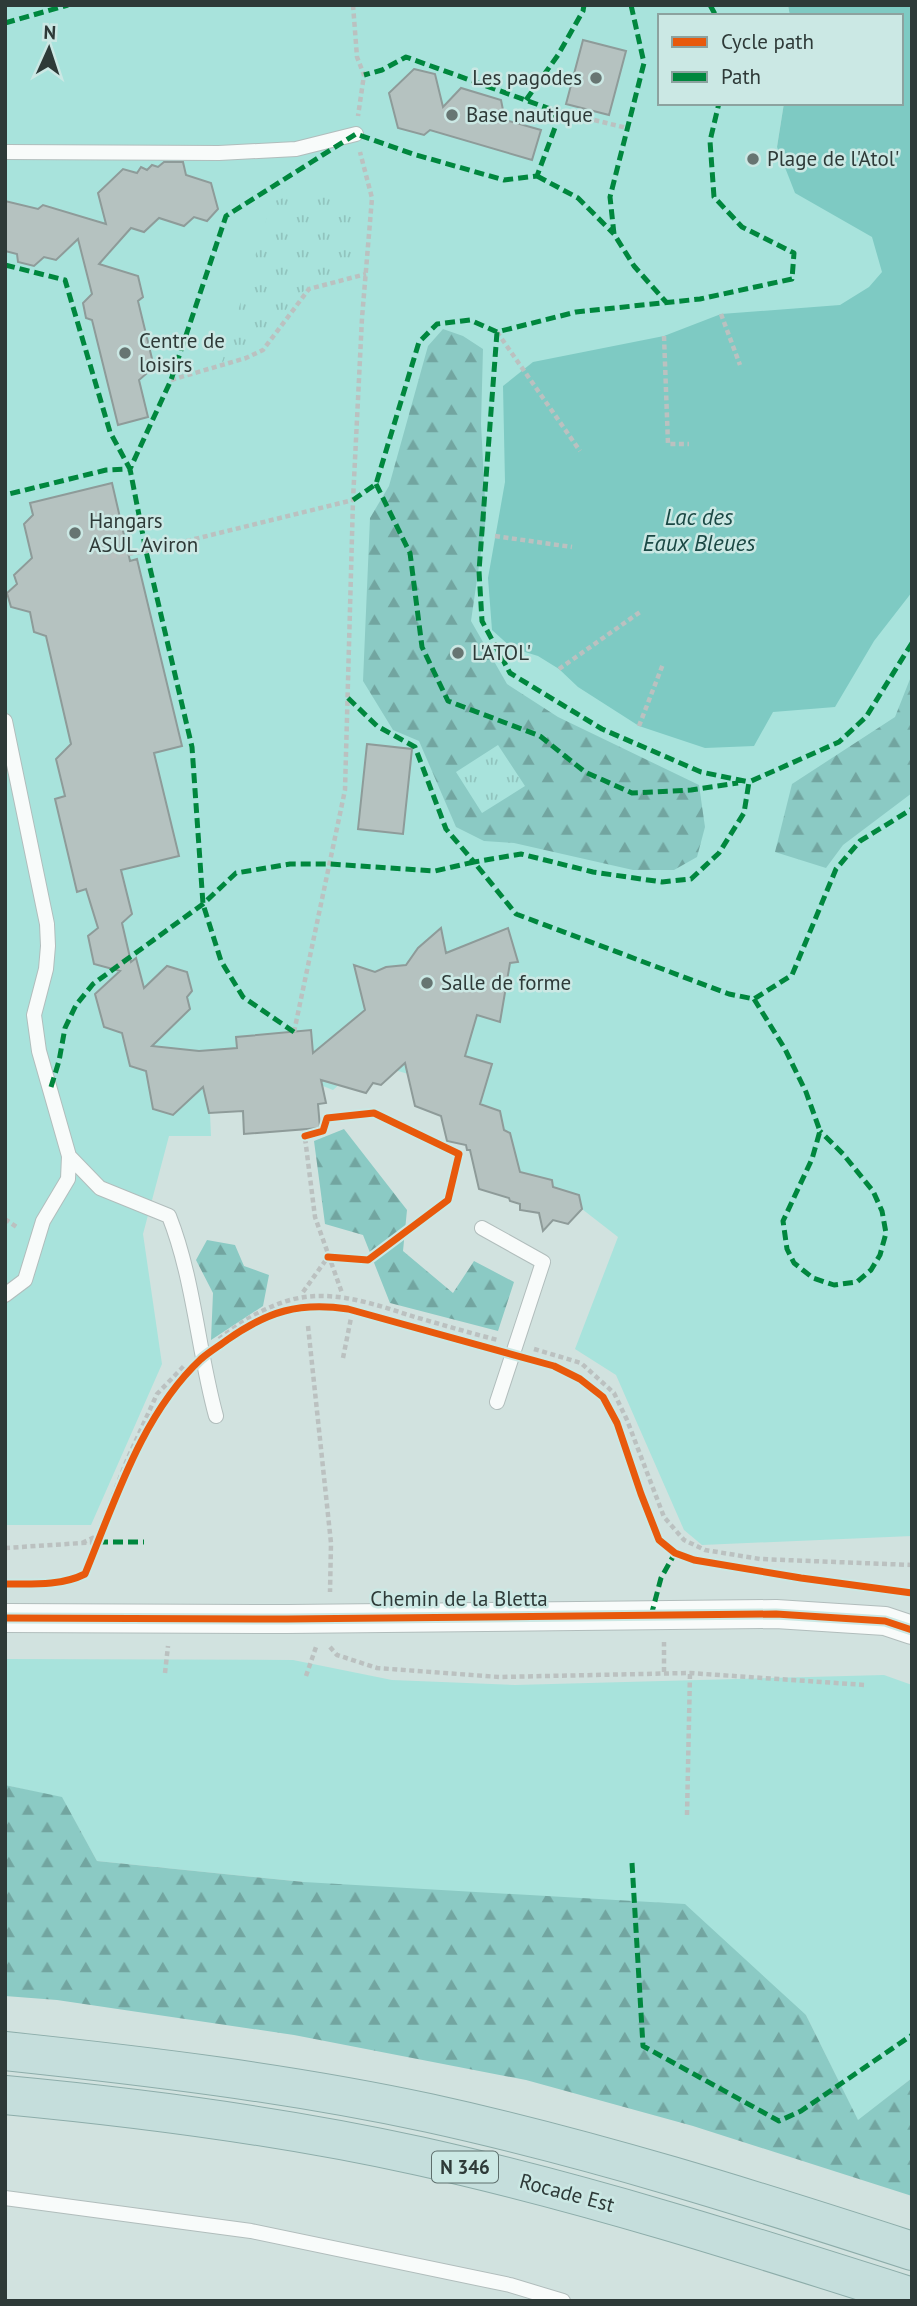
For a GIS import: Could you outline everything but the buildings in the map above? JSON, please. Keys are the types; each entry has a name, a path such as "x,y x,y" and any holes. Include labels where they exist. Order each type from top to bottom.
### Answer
{"highway":[{"name":"Rocade Est","path":"5,2051 177,2069 428,2113 546,2141 725,2190 912,2251"},
{"name":"Rocade Est","path":"5,2095 175,2113 295,2132 418,2156 642,2213 912,2297"}],"street":[{"name":"Chemin de la Bletta","path":"5,1618 323,1627 776,1614 885,1621 912,1630"}],"lane":[{"path":"5,152 219,153 296,149 356,134"},
{"path":"5,721 47,924 46,970 34,1015 39,1051 69,1156 68,1179 43,1221 25,1280 5,1295"},
{"path":"69,1156 100,1188 169,1216 178,1240 216,1416"},
{"path":"482,1228 543,1262 497,1402"},
{"path":"5,2198 251,2231 510,2285 563,2301"}],"path":[{"path":"295,1032 345,790 353,500 372,198 356,134 364,75 358,57 354,5"},
{"path":"554,110 627,128"},
{"path":"171,380 246,358 263,350 309,289 366,274"},
{"path":"721,314 740,365"},
{"path":"497,332 580,451"},
{"path":"664,336 668,444 689,444"},
{"path":"103,558 146,551 353,500"},
{"path":"495,536 572,547"},
{"path":"559,669 640,612"},
{"path":"639,726 663,664"},
{"path":"304,1130 315,1217 342,1293"},
{"path":"303,1292 328,1257"},
{"path":"184,1380 201,1356 226,1333 272,1306 304,1297 344,1298 381,1306 581,1363 614,1393 664,1517 684,1540 705,1550 760,1559 912,1565"},
{"path":"82,1544 97,1536 157,1394 185,1365 248,1325 293,1309"},
{"path":"348,1309 360,1312"},
{"path":"344,1359 351,1318"},
{"path":"306,1676 323,1627 329,1597 331,1543 308,1326"},
{"path":"94,1553 126,1472 159,1412"},
{"path":"5,1548 98,1542"},
{"path":"323,1627 337,1654 377,1668 499,1677 690,1673 865,1685"},
{"path":"664,1634 664,1673"},
{"path":"165,1673 169,1638"},
{"path":"687,1815 690,1673"}],"green space":[{"name":"L'ATOL'","path":"5,5 788,5 790,14 658,14 658,105 784,105 777,147 912,215 912,1536 702,1545 684,1530 616,1375 575,1349 618,1237 582,1209 568,1224 553,1220 551,1222 541,1220 538,1209 520,1210 520,1204 510,1201 508,1190 500,1188 494,1193 479,1189 471,1157 475,1152 467,1150 466,1143 447,1141 441,1116 415,1106 410,1085 419,1077 391,1069 391,1075 381,1085 373,1083 366,1093 344,1080 333,1090 323,1086 326,1103 318,1105 320,1128 244,1134 242,1111 210,1113 211,1136 169,1136 143,1234 162,1364 91,1525 5,1525"},
{"path":"334,185 349,193 356,207 354,264 311,284 289,305 261,349 222,362 272,202 313,188"},
{"path":"443,329 463,336 483,349 481,424 486,517 471,621 507,684 558,717 699,785 705,827 697,857 674,870 633,870 514,843 484,841 456,827 419,741 393,730 363,681 370,518 389,486 428,346"},
{"path":"912,674 912,793 843,845 826,868 775,852 792,784 895,717"},
{"path":"498,745 525,786 482,813 456,772"},
{"path":"344,1129 407,1210 403,1251 453,1293 474,1261 514,1282 498,1331 390,1303 363,1235 325,1224 314,1141"},
{"path":"207,1240 235,1245 244,1266 269,1275 263,1306 211,1340 213,1293 196,1260"},
{"path":"5,1659 293,1660 392,1680 515,1685 884,1675 912,1685 912,2078 858,2121 806,2015 304,1882 97,1861 62,1798 5,1785"},
{"path":"5,1785 62,1797 97,1861 304,1882 685,1904 806,2015 858,2120 912,2078 912,2196 693,2126 526,2080 294,2035 57,2000 5,1996"}],"water":[{"name":"Lac des Eaux Bleues","path":"788,5 912,5 912,592 874,641 835,707 773,712 754,746 705,748 639,726 578,687 559,669 538,656 512,648 492,630 488,578 505,482 503,386 533,362 664,336 721,314 840,305 869,287 882,272 872,237 795,193 777,147 784,105 903,105 903,14 790,14"}],"marked path":[{"path":"5,23 68,5"},
{"path":"526,100 558,55 584,5"},
{"path":"631,5 644,63 610,197 614,234 634,266 666,302"},
{"path":"710,5 715,14"},
{"path":"294,1032 243,997 221,961 203,904 192,747 146,551 130,469 171,380 226,216 356,134 413,154 504,180 537,176 556,125 553,110 406,57 382,70 364,75"},
{"path":"353,500 376,484 419,342 437,324 470,320 497,332 576,312 700,299 792,279 794,253 742,227 714,197 710,141 719,105"},
{"path":"537,176 578,198 614,234"},
{"path":"5,265 65,280 110,432 130,469 106,470 5,495"},
{"path":"497,332 479,571 482,621 510,673 602,729 701,772 749,782"},
{"path":"376,484 410,553 422,647 448,701 540,736 585,772 632,793 691,790 738,783"},
{"path":"348,698 377,726 415,747 446,829 474,862 521,854 593,872 662,882 691,879 719,853 744,813 749,782 839,742 866,717 912,643"},
{"path":"51,1087 65,1028 76,1005 93,984 203,904 236,873 290,864 435,871 474,862 516,914 729,994 754,999 792,975 836,869 860,841 912,809"},
{"path":"754,999 785,1049 806,1092 820,1131 812,1159 783,1221 787,1249 794,1263 813,1278 834,1285 857,1282 871,1270 880,1255 886,1233 882,1211 873,1191 820,1131"},
{"path":"98,1542 144,1542"},
{"path":"651,1616 661,1578 675,1553"},
{"path":"632,1863 643,2046 779,2121 801,2111 912,2035"}],"cycle path":[{"path":"305,1136 323,1131 327,1118 374,1113 459,1154 448,1200 368,1260 328,1257"},
{"path":"5,1584 56,1582 85,1574 119,1488 146,1432 180,1381 204,1356 242,1330 270,1316 299,1308 330,1307 348,1309 554,1366 580,1379 603,1397 617,1423 659,1540 675,1553 694,1560 912,1593"},
{"path":"5,1618 287,1619 776,1614 885,1621 912,1630"}],"place":[{"name":"Les pagodes","path":"596,78"},
{"name":"Base nautique","path":"452,115"},
{"name":"Plage de l'Atol'","path":"753,159"},
{"name":"Centre de loisirs","path":"125,353"},
{"name":"Hangars ASUL Aviron","path":"75,533"},
{"name":"L'ATOL'","path":"458,653"},
{"name":"Salle de forme","path":"427,983"}]}
